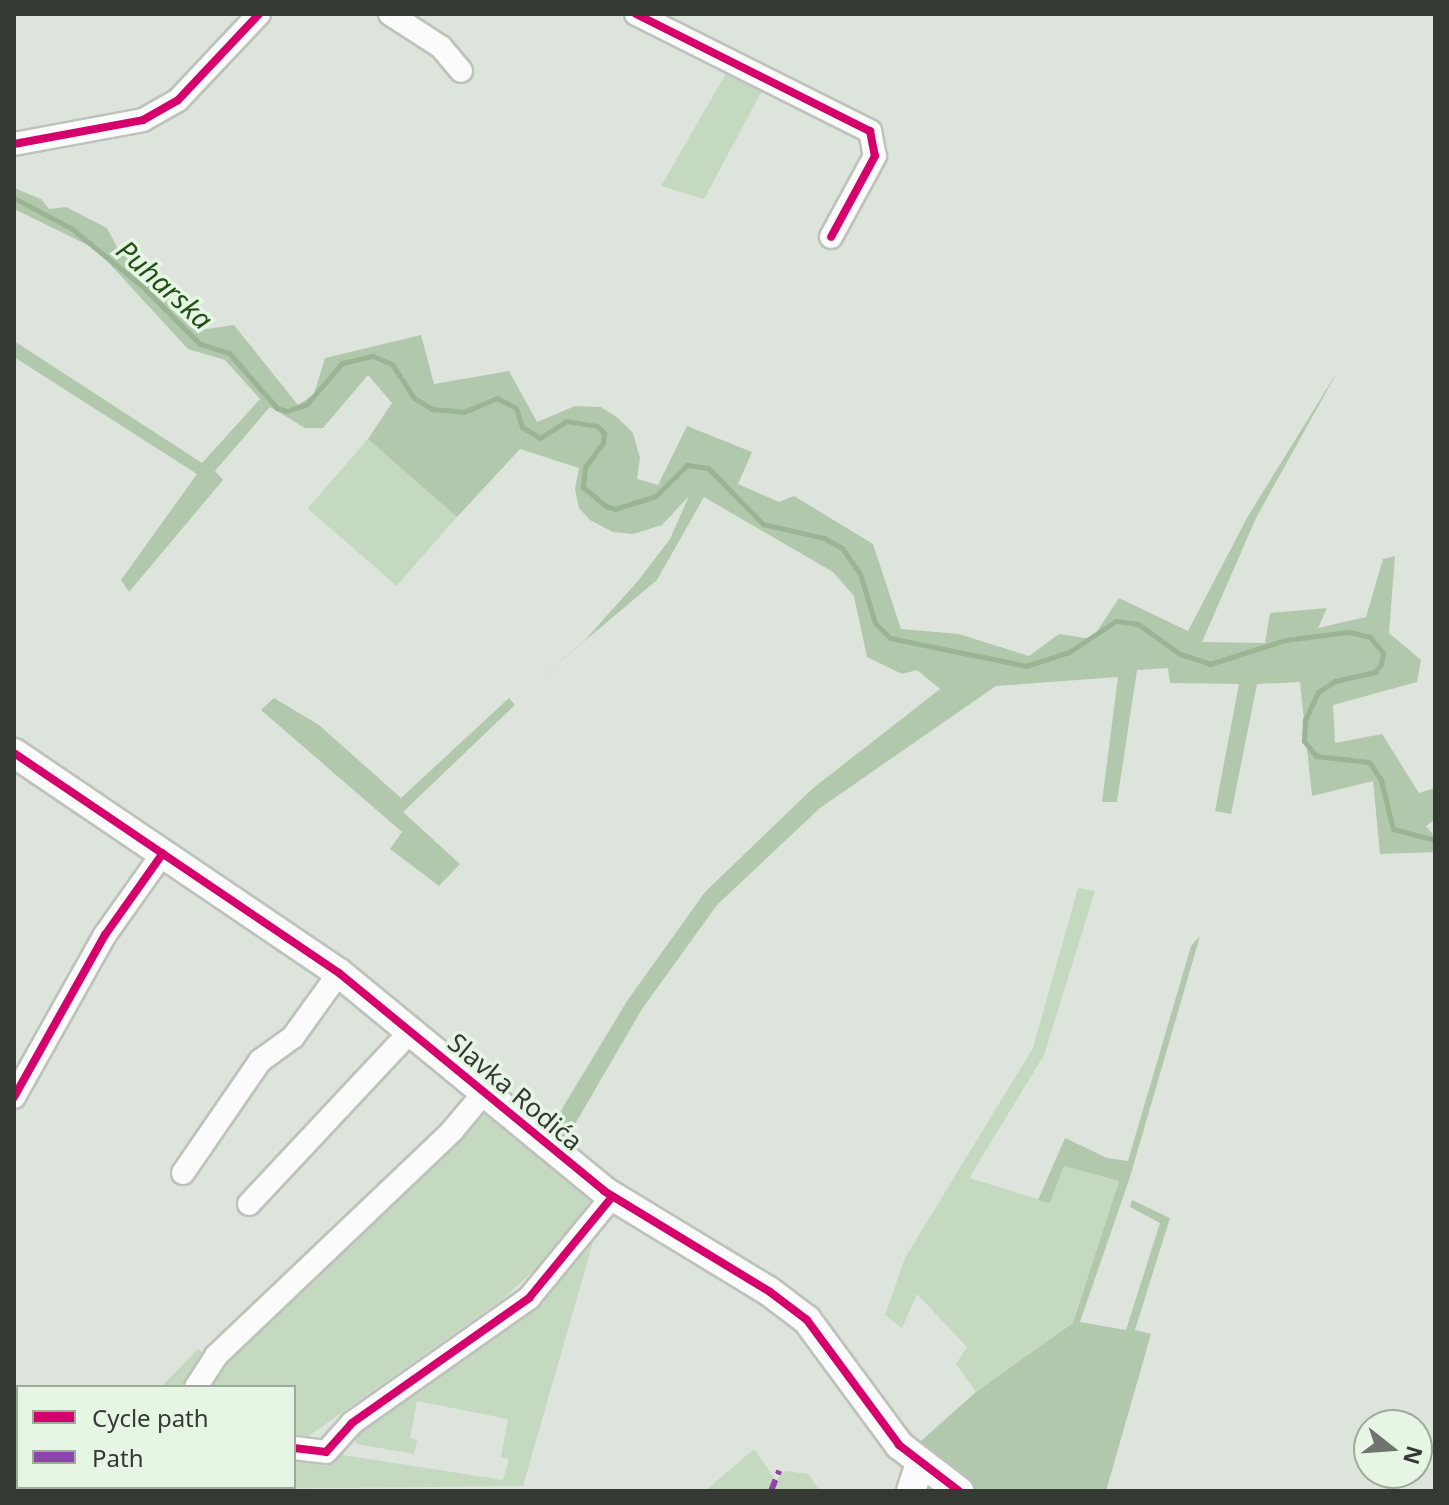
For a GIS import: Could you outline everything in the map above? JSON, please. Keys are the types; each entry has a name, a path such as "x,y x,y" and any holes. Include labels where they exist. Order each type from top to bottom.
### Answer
{"main road":[{"name":"Slavka Rodića","path":"14,753 339,973 612,1197 770,1292 807,1320 899,1445 959,1491"},
{"path":"911,1491 920,1463"}],"street":[{"path":"14,144 143,120 178,100 259,14"},
{"path":"390,14 441,47 461,71"},
{"path":"636,14 870,131 877,146 875,156 831,237"},
{"path":"14,1097 105,935 163,853"},
{"path":"183,1173 260,1061 293,1037 339,973"},
{"path":"249,1204 412,1030"},
{"path":"197,1385 216,1356 452,1131 483,1094"},
{"path":"296,1448 326,1452 352,1423 529,1298 612,1197"}],"green space":[{"path":"731,65 766,83 704,199 661,186"},
{"path":"14,188 41,199 49,209 66,207 107,228 119,251 142,270 176,284 200,330 234,325 298,405 314,394 325,358 421,335 434,384 509,371 537,422 575,406 601,407 618,418 633,433 640,458 637,479 658,485 687,426 752,452 738,484 779,502 794,496 873,544 901,629 959,634 1029,656 1059,634 1092,639 1119,598 1188,631 1248,516 1339,369 1256,518 1202,642 1265,643 1270,613 1327,608 1318,628 1366,617 1383,559 1395,556 1389,633 1421,660 1417,682 1333,705 1335,743 1382,734 1419,793 1435,788 1435,819 1426,826 1435,837 1435,852 1380,854 1373,781 1312,796 1300,682 1257,684 1231,814 1215,811 1239,684 1170,683 1168,668 1137,670 1117,802 1102,802 1118,677 996,686 820,808 717,905 642,1009 564,1143 548,1132 627,1001 705,892 812,789 940,689 917,670 902,674 867,657 854,596 833,572 704,497 657,580 531,686 585,640 637,582 670,539 689,496 662,525 633,534 613,532 590,520 579,508 575,489 579,468 520,449 457,517 368,439 392,403 368,375 323,428 305,428 270,407 215,471 223,480 129,592 121,580 197,474 14,357 14,341 202,463 260,399 225,360 188,349 96,249 14,209"},
{"path":"368,439 457,516 397,586 308,508"},
{"path":"274,698 319,725 401,798 509,698 515,705 403,812 460,864 439,886 390,849 402,832 261,710"},
{"path":"1078,888 1095,891 1044,1055 969,1178 1050,1203 1064,1166 1119,1181 1073,1323 976,1392 956,1364 967,1347 917,1294 902,1328 885,1315 905,1258 1033,1048"},
{"path":"1200,936 1130,1177 1080,1322 1126,1330 1160,1223 1130,1207 1132,1200 1170,1218 1135,1330 1151,1334 1106,1491 976,1491 909,1442 921,1441 976,1392 1073,1323 1119,1181 1064,1166 1050,1203 1038,1200 1065,1138 1107,1158 1128,1161 1191,946"},
{"path":"476,1105 592,1198 562,1245 503,1299 307,1437 296,1437 296,1385 196,1385"},
{"path":"601,1214 523,1486 296,1488 296,1455 330,1453 503,1480 509,1459 501,1457 508,1419 417,1401 410,1438 417,1440 414,1454 357,1444 352,1433 480,1336"},
{"path":"198,1349 205,1354 182,1385 163,1385"},
{"path":"14,1437 16,1489 218,1489 14,1491"},
{"path":"754,1449 776,1480 785,1471 808,1474 820,1491 705,1491"}],"waterway":[{"name":"Puharska","path":"14,198 71,228 144,288 200,344 229,353 277,408 287,411 307,404 342,363 373,356 392,364 414,398 432,409 464,412 497,398 516,408 522,427 540,438 566,421 597,426 604,433 603,443 585,467 583,487 606,506 615,509 656,496 687,465 708,468 763,524 824,538 842,548 860,574 875,623 890,638 1026,666 1069,652 1116,621 1138,624 1180,654 1210,664 1285,640 1349,632 1370,637 1383,653 1381,664 1375,672 1335,681 1318,692 1305,720 1304,741 1316,756 1369,762 1381,780 1393,829 1435,840"}],"marked path":[{"path":"771,1491 779,1471"}],"cycle path":[{"path":"14,144 143,120 178,100 259,14"},
{"path":"636,14 870,131 875,156 831,237"},
{"path":"14,753 339,973 604,1191 770,1292 807,1320 899,1445 959,1491"},
{"path":"14,1097 105,935 163,853"},
{"path":"296,1448 326,1452 352,1423 529,1298 612,1197"}]}
